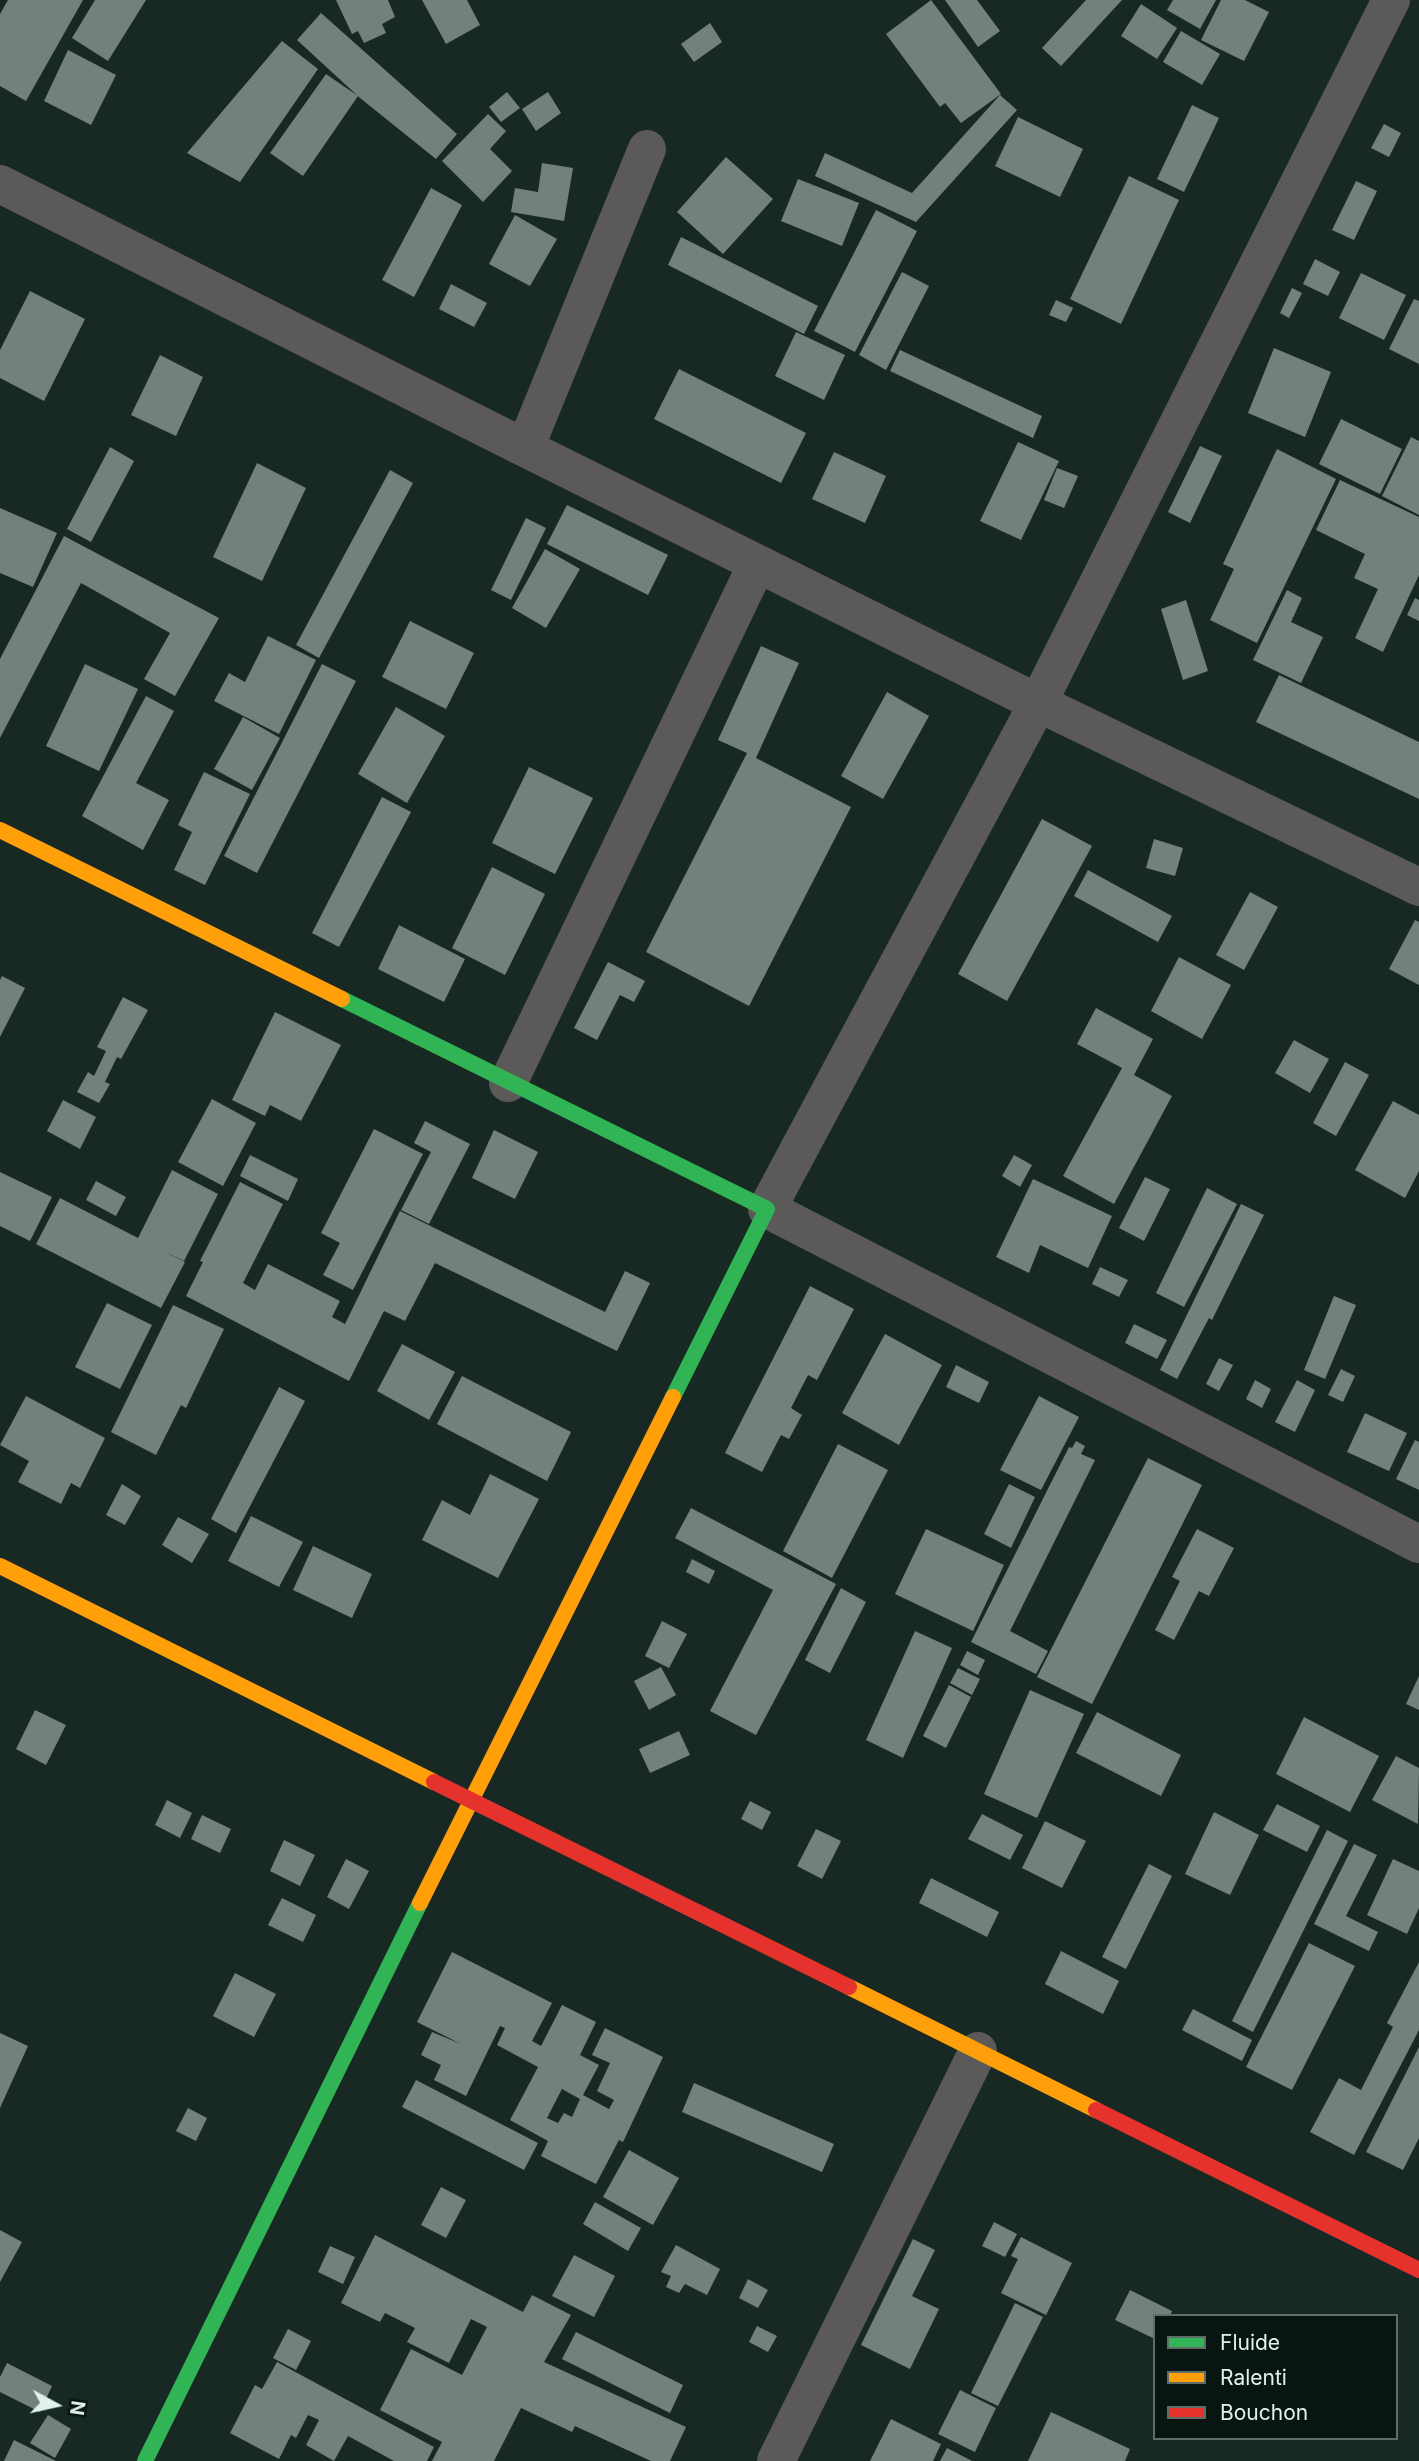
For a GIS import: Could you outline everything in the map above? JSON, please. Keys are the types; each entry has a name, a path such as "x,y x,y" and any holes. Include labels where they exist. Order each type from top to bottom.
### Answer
{"street":[{"path":"145,2461 471,1799 767,1209 1038,703 1391,0"},
{"path":"525,448 647,149"},
{"path":"0,184 757,564 1419,887"},
{"path":"508,1083 757,564"},
{"path":"0,830 767,1209 1419,1544"},
{"path":"0,1566 1419,2270"},
{"path":"776,2461 978,2051"}],"building":[{"path":"8,0 83,0 26,101 0,86 0,14"},
{"path":"95,0 146,0 108,61 72,38"},
{"path":"336,0 388,0 395,17 382,24 386,33 364,43 358,31 352,34"},
{"path":"422,0 467,0 480,25 446,44"},
{"path":"931,0 1001,94 961,123 945,103 940,107 886,34"},
{"path":"945,0 977,0 1000,31 978,47"},
{"path":"1086,0 1122,0 1061,66 1042,48"},
{"path":"1173,0 1216,0 1200,29 1167,10"},
{"path":"1221,0 1245,0 1269,12 1244,61 1201,40"},
{"path":"1141,4 1177,28 1157,59 1121,36"},
{"path":"321,13 457,134 436,159 360,98 297,40"},
{"path":"710,23 722,42 694,62 681,44"},
{"path":"1181,31 1220,54 1202,85 1163,62"},
{"path":"282,41 318,69 240,182 187,153"},
{"path":"68,50 116,75 91,125 44,101"},
{"path":"326,74 358,96 303,176 270,153"},
{"path":"507,92 520,108 501,122 489,107"},
{"path":"548,92 561,113 536,131 522,109"},
{"path":"1000,95 1017,110 916,222 815,176 825,153 912,193"},
{"path":"1192,105 1219,118 1184,192 1157,179"},
{"path":"488,114 506,131 490,149 512,171 483,202 442,161"},
{"path":"1018,117 1083,149 1060,197 995,166"},
{"path":"1384,124 1401,133 1389,157 1371,148"},
{"path":"726,157 773,199 723,254 677,212"},
{"path":"542,163 573,168 564,221 511,212 515,188 538,192"},
{"path":"1129,176 1179,200 1121,324 1070,299"},
{"path":"798,179 859,203 842,246 781,221"},
{"path":"1356,181 1377,191 1354,240 1332,230"},
{"path":"431,188 462,205 414,297 382,280"},
{"path":"876,210 917,231 855,352 814,331"},
{"path":"515,215 557,239 530,286 489,264"},
{"path":"681,237 818,306 804,334 668,265"},
{"path":"1315,259 1340,272 1328,296 1303,284"},
{"path":"902,272 929,286 886,370 859,355"},
{"path":"1361,273 1406,295 1384,340 1339,318"},
{"path":"451,284 487,303 474,327 439,309"},
{"path":"1292,288 1302,293 1289,318 1280,313"},
{"path":"30,291 85,319 44,401 0,378 0,350"},
{"path":"1414,299 1419,301 1419,364 1389,349"},
{"path":"1056,300 1073,308 1066,322 1049,315"},
{"path":"796,332 845,355 824,400 775,376"},
{"path":"1274,348 1331,372 1305,437 1248,413"},
{"path":"900,350 1042,416 1033,438 890,371"},
{"path":"160,355 203,377 176,436 131,415"},
{"path":"679,369 806,433 781,483 654,419"},
{"path":"1341,419 1402,449 1380,494 1319,464"},
{"path":"1411,437 1419,441 1419,515 1382,496"},
{"path":"1018,442 1059,461 1021,540 980,521"},
{"path":"1200,446 1222,456 1190,523 1168,512"},
{"path":"110,447 134,461 91,542 67,529"},
{"path":"1277,449 1336,479 1257,643 1210,620 1234,569 1223,564"},
{"path":"834,452 886,476 865,523 812,499"},
{"path":"257,463 306,488 262,581 213,557"},
{"path":"1057,468 1078,476 1064,508 1044,500"},
{"path":"390,470 413,483 319,658 296,645"},
{"path":"1340,480 1419,517 1419,575 1383,652 1355,638 1378,589 1354,578 1365,554 1316,530"},
{"path":"567,505 668,555 648,595 547,544"},
{"path":"0,508 57,533 33,587 0,573"},
{"path":"526,518 546,528 511,600 491,590"},
{"path":"64,536 219,618 175,696 144,679 170,633 81,583 0,738 0,659"},
{"path":"545,549 580,569 546,628 512,608"},
{"path":"1287,590 1302,598 1291,622 1323,637 1301,683 1253,660"},
{"path":"1415,598 1419,600 1419,621 1407,615"},
{"path":"1186,600 1208,671 1183,680 1161,609"},
{"path":"410,621 474,653 446,709 382,677"},
{"path":"268,636 316,660 279,734 214,701 229,673 245,682"},
{"path":"761,646 799,663 756,758 851,807 749,1006 646,952 747,753 718,740"},
{"path":"85,664 138,689 99,771 46,746"},
{"path":"322,664 356,681 257,873 224,856"},
{"path":"1279,675 1419,742 1419,799 1256,722"},
{"path":"887,692 929,716 883,799 841,776"},
{"path":"146,696 174,711 136,783 169,800 143,850 82,816"},
{"path":"396,707 445,736 407,803 358,774"},
{"path":"243,717 280,738 252,790 214,769"},
{"path":"529,767 593,798 555,874 492,843"},
{"path":"204,772 250,794 205,885 174,870 192,832 178,825"},
{"path":"382,797 411,812 339,947 312,933"},
{"path":"1042,819 1092,846 1007,1001 958,974"},
{"path":"1154,839 1183,848 1175,876 1146,868"},
{"path":"492,867 545,894 505,975 452,948"},
{"path":"1088,870 1172,916 1158,942 1074,896"},
{"path":"1250,892 1278,907 1244,970 1216,955"},
{"path":"1415,920 1419,922 1419,985 1389,969"},
{"path":"399,925 465,959 444,1002 378,969"},
{"path":"1179,957 1231,985 1202,1039 1151,1011"},
{"path":"608,962 645,981 634,1002 620,995 597,1040 574,1028"},
{"path":"2,976 25,988 0,1037 0,980"},
{"path":"123,997 148,1010 121,1059 117,1057 105,1082 110,1084 99,1103 77,1092 88,1072 94,1076 106,1051 97,1047"},
{"path":"1096,1008 1153,1039 1134,1075 1172,1096 1114,1204 1063,1176 1122,1068 1077,1044"},
{"path":"275,1012 341,1045 301,1121 270,1105 265,1116 232,1100"},
{"path":"1294,1040 1329,1059 1310,1093 1275,1073"},
{"path":"1345,1062 1369,1075 1336,1136 1313,1123"},
{"path":"212,1099 256,1123 223,1186 178,1162"},
{"path":"63,1100 96,1117 80,1149 47,1131"},
{"path":"1393,1101 1419,1115 1419,1171 1405,1198 1355,1170"},
{"path":"425,1121 470,1144 429,1224 401,1210 431,1152 414,1143"},
{"path":"374,1129 423,1154 353,1290 323,1275 340,1243 321,1233"},
{"path":"494,1130 538,1152 515,1199 472,1178"},
{"path":"250,1155 298,1179 288,1201 240,1176"},
{"path":"1014,1155 1032,1165 1020,1187 1002,1176"},
{"path":"172,1170 218,1194 184,1261 161,1250 185,1262 161,1308 36,1244 60,1198 138,1238"},
{"path":"0,1172 52,1197 30,1241 0,1226"},
{"path":"1145,1177 1170,1189 1144,1241 1119,1228"},
{"path":"1033,1179 1112,1216 1088,1268 1040,1245 1029,1273 996,1257"},
{"path":"96,1181 126,1197 116,1216 86,1200"},
{"path":"240,1182 283,1204 243,1283 255,1290 268,1264 340,1301 332,1317 345,1324 400,1211 605,1312 625,1271 650,1283 617,1351 435,1263 405,1321 384,1311 349,1381 186,1296 203,1262 200,1261"},
{"path":"1207,1188 1237,1204 1184,1307 1156,1293"},
{"path":"1241,1204 1264,1215 1212,1320 1209,1318 1177,1379 1160,1370"},
{"path":"1100,1267 1128,1280 1119,1297 1092,1284"},
{"path":"810,1286 854,1309 817,1380 808,1375 791,1408 802,1415 789,1439 781,1435 762,1472 725,1453"},
{"path":"1334,1296 1356,1305 1325,1379 1304,1370"},
{"path":"107,1303 152,1325 120,1389 75,1367"},
{"path":"173,1305 224,1329 186,1408 181,1405 156,1455 111,1432"},
{"path":"1134,1324 1167,1340 1157,1359 1125,1343"},
{"path":"885,1334 942,1365 899,1445 842,1413"},
{"path":"402,1344 455,1372 429,1420 377,1391"},
{"path":"1219,1358 1233,1365 1219,1391 1206,1384"},
{"path":"956,1365 989,1382 979,1403 946,1387"},
{"path":"1341,1369 1355,1376 1343,1402 1328,1395"},
{"path":"462,1376 571,1432 547,1481 437,1424"},
{"path":"1255,1380 1271,1389 1262,1408 1246,1399"},
{"path":"1297,1380 1315,1390 1295,1432 1275,1422"},
{"path":"279,1387 305,1401 236,1533 211,1519"},
{"path":"26,1396 105,1438 80,1488 71,1483 61,1504 18,1482 29,1461 0,1445"},
{"path":"1039,1396 1079,1417 1041,1490 1000,1470"},
{"path":"1365,1413 1407,1433 1389,1471 1347,1452"},
{"path":"1415,1440 1419,1442 1419,1490 1396,1479"},
{"path":"1076,1441 1085,1446 1081,1454 1095,1460 1010,1631 1048,1651 1036,1674 971,1642 1069,1447 1072,1448"},
{"path":"838,1444 888,1470 832,1578 783,1551"},
{"path":"1148,1458 1202,1485 1092,1704 1037,1677"},
{"path":"490,1474 539,1499 498,1578 422,1540 442,1500 470,1515"},
{"path":"122,1484 141,1496 125,1525 106,1515"},
{"path":"1009,1484 1035,1497 1011,1548 984,1534"},
{"path":"691,1508 836,1584 756,1735 710,1711 773,1590 675,1538"},
{"path":"251,1516 303,1542 279,1587 228,1561"},
{"path":"178,1517 209,1534 192,1563 162,1545"},
{"path":"926,1529 1004,1565 973,1631 895,1594"},
{"path":"1197,1529 1234,1548 1209,1596 1199,1591 1174,1640 1155,1630 1180,1581 1172,1577"},
{"path":"313,1546 372,1574 352,1618 293,1590"},
{"path":"692,1559 715,1571 709,1584 686,1572"},
{"path":"841,1588 866,1602 830,1673 805,1660"},
{"path":"662,1621 687,1634 669,1668 645,1656"},
{"path":"915,1631 952,1648 903,1758 866,1740"},
{"path":"967,1651 985,1660 978,1675 960,1665"},
{"path":"661,1667 676,1695 649,1710 634,1681"},
{"path":"958,1668 980,1679 972,1695 950,1683"},
{"path":"1419,1676 1419,1710 1406,1704"},
{"path":"949,1685 971,1697 946,1748 923,1736"},
{"path":"1030,1690 1084,1714 1037,1818 984,1794"},
{"path":"35,1710 66,1725 46,1765 16,1749"},
{"path":"1097,1712 1181,1755 1161,1796 1076,1753"},
{"path":"1304,1717 1379,1756 1350,1812 1276,1774"},
{"path":"679,1731 690,1755 650,1773 639,1749"},
{"path":"1396,1756 1419,1768 1418,1824 1372,1800"},
{"path":"167,1800 192,1813 180,1838 155,1825"},
{"path":"750,1801 771,1812 762,1830 741,1819"},
{"path":"1277,1804 1320,1826 1307,1852 1263,1830"},
{"path":"1214,1812 1259,1835 1230,1895 1185,1874"},
{"path":"982,1814 1023,1835 1010,1860 968,1839"},
{"path":"202,1815 231,1829 220,1853 191,1839"},
{"path":"1045,1821 1086,1841 1062,1888 1022,1868"},
{"path":"816,1829 841,1841 822,1879 797,1866"},
{"path":"1327,1830 1348,1841 1253,2032 1232,2021"},
{"path":"284,1840 315,1855 300,1886 270,1871"},
{"path":"1354,1844 1377,1855 1346,1916 1378,1932 1369,1951 1314,1924"},
{"path":"346,1859 369,1871 349,1909 327,1897"},
{"path":"1393,1859 1419,1871 1419,1908 1407,1934 1367,1915"},
{"path":"1149,1864 1172,1876 1126,1969 1102,1957"},
{"path":"931,1878 999,1912 987,1937 919,1903"},
{"path":"282,1898 316,1915 303,1942 268,1925"},
{"path":"1309,1943 1355,1966 1292,2090 1246,2067"},
{"path":"1061,1951 1119,1981 1103,2014 1045,1984"},
{"path":"452,1952 552,2003 532,2041 541,2046 562,2005 596,2022 580,2055 599,2065 583,2095 609,2109 614,2100 597,2091 610,2063 592,2055 605,2028 663,2057 623,2142 619,2140 596,2184 541,2156 548,2141 510,2120 538,2067 497,2045 505,2028 500,2026 466,2096 434,2080 441,2065 421,2055 432,2032 461,2044 417,2022","holes":["562,2089 580,2099 572,2117 564,2113 558,2123 547,2118"]},
{"path":"1419,1962 1419,2030 1354,2155 1310,2132 1339,2078 1361,2090 1393,2027 1387,2023"},
{"path":"235,1973 276,1994 254,2037 213,2016"},
{"path":"1193,2009 1252,2040 1242,2061 1182,2030"},
{"path":"0,2033 28,2046 0,2108"},
{"path":"1419,2047 1419,2138 1403,2170 1366,2152"},
{"path":"416,2080 538,2143 524,2170 402,2107"},
{"path":"694,2083 834,2144 822,2172 682,2112"},
{"path":"188,2108 207,2118 196,2141 176,2131"},
{"path":"629,2150 679,2178 653,2225 603,2197"},
{"path":"441,2187 466,2200 446,2238 421,2225"},
{"path":"595,2202 641,2228 628,2251 583,2224"},
{"path":"994,2222 1017,2234 1005,2257 982,2246"},
{"path":"0,2230 22,2242 0,2282"},
{"path":"375,2235 523,2312 532,2295 571,2315 544,2362 686,2427 670,2461 651,2461 575,2426 572,2432 521,2408 494,2461 432,2461 442,2442 380,2410 411,2349 462,2375 487,2327 471,2319 449,2363 407,2342 415,2328 385,2313 380,2322 341,2303"},
{"path":"1021,2237 1072,2263 1046,2315 1001,2293 1018,2259 1011,2256"},
{"path":"913,2239 935,2250 912,2296 939,2309 910,2369 861,2345"},
{"path":"676,2245 720,2269 707,2295 685,2284 679,2293 666,2287 671,2276 661,2272"},
{"path":"330,2246 355,2257 343,2284 318,2272"},
{"path":"574,2255 615,2276 594,2317 552,2296"},
{"path":"748,2279 768,2290 758,2308 739,2298"},
{"path":"1130,2290 1172,2311 1171,2314 1153,2314 1153,2338 1115,2320"},
{"path":"1015,2303 1043,2317 998,2406 971,2393"},
{"path":"757,2326 777,2336 768,2352 749,2342"},
{"path":"288,2329 311,2341 296,2370 273,2358"},
{"path":"576,2332 683,2385 670,2413 562,2359"},
{"path":"277,2362 434,2447 427,2461 394,2461 348,2436 334,2461 306,2445 319,2420 308,2415 296,2438 291,2435 279,2459 230,2433 255,2385 262,2389"},
{"path":"7,2363 52,2386 40,2412 0,2392 0,2377"},
{"path":"960,2390 996,2408 975,2452 938,2434"},
{"path":"1051,2412 1130,2449 1125,2461 1028,2461"},
{"path":"48,2415 71,2429 55,2458 30,2443"},
{"path":"891,2419 941,2444 933,2461 870,2461"},
{"path":"14,2440 56,2461 4,2461"},
{"path":"947,2448 972,2461 940,2461"}],"traffic: fast":[{"path":"342,999 767,1209 673,1397"},
{"path":"145,2461 420,1903"}],"traffic: slow":[{"path":"0,830 342,999"},
{"path":"420,1903 673,1397"},
{"path":"0,1566 434,1782"},
{"path":"849,1987 1096,2110"}],"traffic: jam":[{"path":"434,1782 849,1987"},
{"path":"1096,2110 1419,2270"}]}
